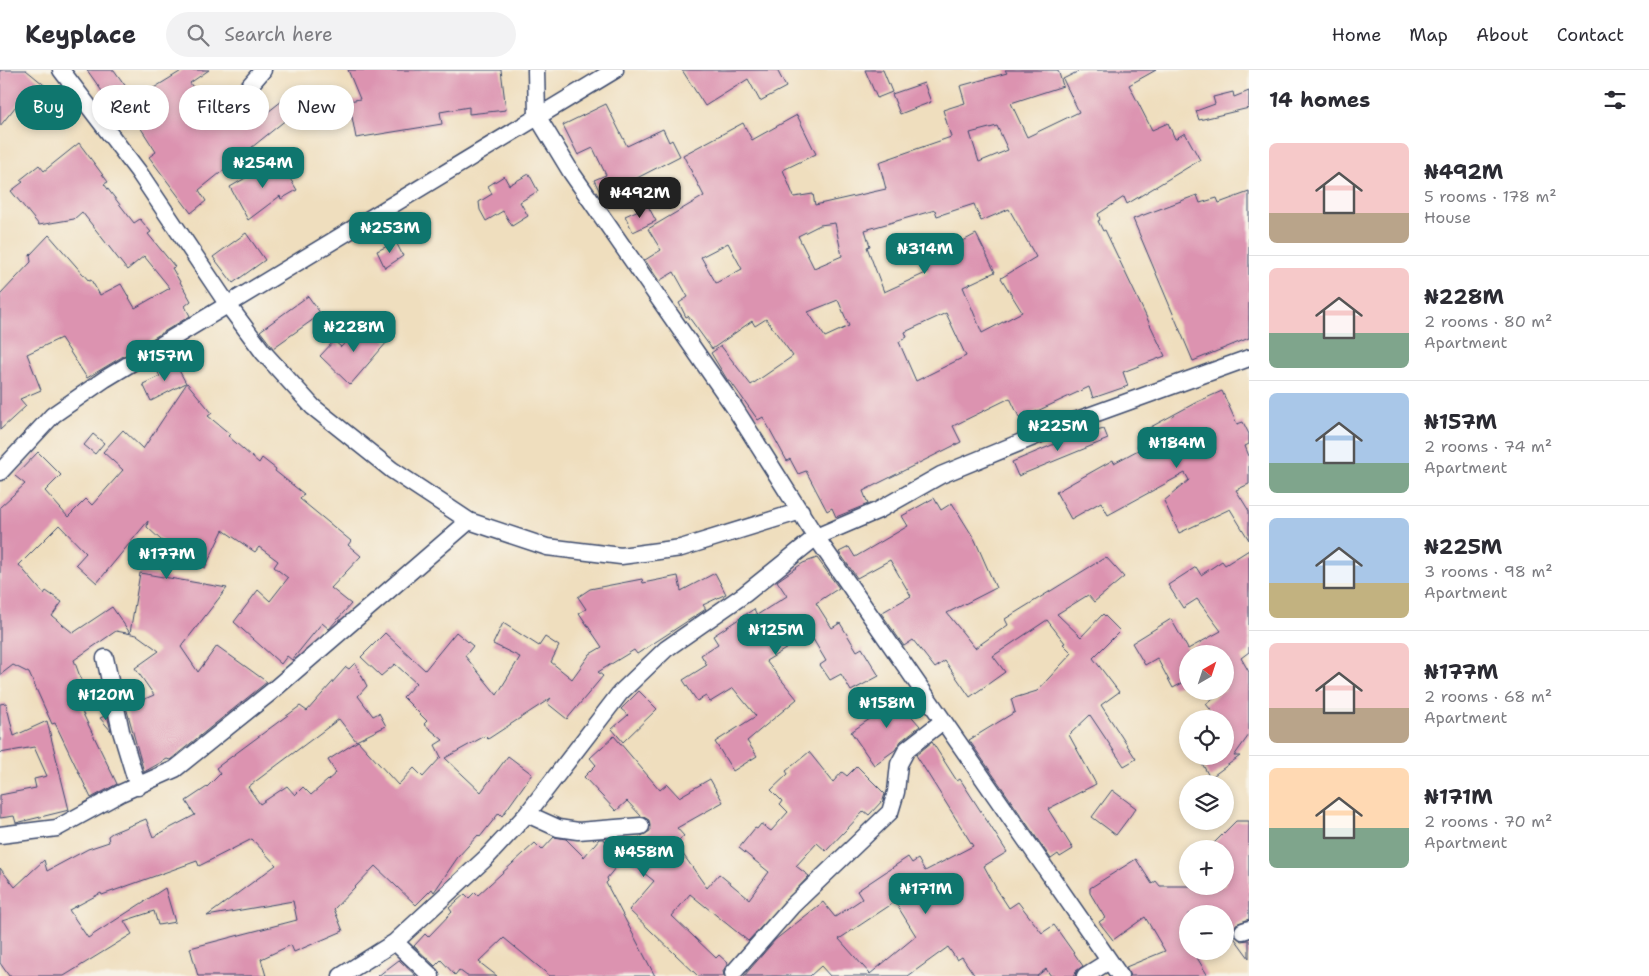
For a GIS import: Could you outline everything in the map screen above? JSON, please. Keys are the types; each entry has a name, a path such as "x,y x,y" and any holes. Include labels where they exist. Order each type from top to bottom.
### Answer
{"street":[{"path":"61,70 138,171 262,352 313,407 392,470 469,521 547,548 622,556 681,548 801,511"},
{"path":"251,85 263,70"},
{"path":"536,70 537,116 571,172 734,407 801,511 816,538 1120,976"},
{"path":"0,472 53,415 105,379 615,70"},
{"path":"341,976 395,942 487,857 527,814 626,687 666,649 745,594 816,538 879,510 942,475 1058,427 1249,358"},
{"path":"0,836 57,828 121,793 175,769 271,692 469,521"},
{"path":"105,658 121,731 138,787"},
{"path":"732,973 792,906 890,812 896,792 899,764 907,749 943,720"},
{"path":"527,814 558,828 578,831 641,826"},
{"path":"395,942 431,976"},
{"path":"1086,976 1109,961"}],"building":[{"path":"0,70 26,70 44,85 15,85 15,107 0,126"},
{"path":"87,70 114,70 125,85 98,85"},
{"path":"183,70 209,70 190,83 191,85 179,85 179,130 269,130 269,111 279,103 279,125 199,190 206,201 191,213 149,157 156,152 142,130 169,130 169,85 159,85"},
{"path":"348,70 501,70 506,110 469,114 469,107 440,112 442,124 356,138 354,100 360,99"},
{"path":"682,70 777,70 786,87 760,101 748,79 705,106"},
{"path":"865,70 883,70 892,92 877,98"},
{"path":"1005,70 1058,70 1063,86 1011,103 1027,137 1079,112 1063,79 1081,70 1156,70 1129,85 1152,130 1168,123 1175,139 1185,133 1200,160 1127,204 1124,197 1098,214 1100,220 1098,221 1103,231 1105,230 1165,356 1123,372 1128,386 1093,398 1089,387 1020,419 1010,398 953,426 961,442 863,491 868,504 836,517 832,508 827,511 806,471 798,474 790,459 787,461 763,417 758,420 731,382 728,381 711,353 721,346 751,385 793,356 766,319 755,326 752,321 712,349 688,316 686,317 679,303 688,297 674,272 659,281 645,260 661,250 648,229 704,196 683,155 743,123 752,140 797,115 816,154 783,170 794,197 813,194 815,205 886,189 879,162 951,137 943,110 965,103 960,86 1007,73","holes":["997,126 1008,150 979,162 970,133","974,204 981,221 1009,209 1036,257 1001,278 1022,312 982,333 963,287 995,272 976,234 924,262 928,272 884,292 867,247 870,246 865,230 935,210 937,216","835,223 842,256 814,268 798,236 820,225","728,243 742,269 716,283 701,257","838,300 849,326 825,337 808,312","946,313 966,356 916,381 899,342 907,337 905,332"]},
{"path":"924,83 931,102 900,114 892,94"},
{"path":"1249,91 1249,108 1199,120 1196,111 1215,104 1213,97 1233,92 1234,97"},
{"path":"606,104 627,146 663,129 669,142 672,140 680,156 602,196 594,180 606,175 593,148 578,155 563,125"},
{"path":"79,143 108,182 104,184 134,223 140,219 151,232 148,234 175,267 172,268 191,301 185,306 190,316 87,378 61,338 27,354 41,390 20,399 26,406 0,430 0,295 31,262 30,255 49,235 89,281 91,280 100,295 121,284 135,308 170,288 144,256 127,270 82,212 74,219 39,225 11,191 23,182 20,180 39,165 44,171"},
{"path":"278,159 297,190 281,199 280,196 248,220 230,187"},
{"path":"529,174 538,191 520,202 528,216 512,226 503,211 486,221 480,210 479,202 492,194 488,186 504,176 509,185"},
{"path":"1249,192 1249,338 1193,361 1133,219 1197,195 1200,203 1217,198 1219,203"},
{"path":"648,206 656,221 633,232 625,216"},
{"path":"246,233 265,260 233,283 213,257"},
{"path":"396,242 403,256 385,268 377,251"},
{"path":"308,296 321,314 273,348 260,331"},
{"path":"365,322 387,342 350,385 320,356 334,341 341,347"},
{"path":"175,363 186,383 151,401 143,384 160,376 158,373"},
{"path":"187,383 212,413 208,416 230,434 228,436 259,463 262,458 276,469 275,471 304,494 300,499 351,541 348,545 361,556 331,588 351,604 329,629 322,623 292,660 287,656 281,664 234,622 258,590 270,601 288,578 274,567 278,561 259,547 255,552 223,530 205,568 176,554 147,527 148,521 97,583 76,564 86,553 59,525 19,565 44,594 46,591 62,602 52,616 73,633 112,607 130,633 140,573 227,588 181,647 198,672 217,646 267,682 170,760 167,759 144,772 126,707 154,695 135,668 159,651 137,635 116,631 74,660 83,685 72,691 117,784 91,798 55,723 52,724 29,673 13,665 0,675 0,507 25,484 15,476 38,452 61,475 45,491 68,517 86,499 92,505 123,470 103,452 123,430 143,449"},
{"path":"1222,391 1237,424 1243,422 1249,434 1249,444 1245,446 1249,456 1249,484 1236,490 1249,511 1249,540 1230,509 1179,533 1164,501 1189,480 1185,473 1108,515 1101,502 1071,519 1056,492 1113,460 1114,463 1140,449 1138,445 1153,437 1149,428"},
{"path":"1104,429 1108,439 1018,476 1012,462 1064,440"},
{"path":"93,434 104,443 95,454 84,445"},
{"path":"934,498 941,510 952,503 975,540 996,588 947,613 975,648 1008,625 1005,619 1106,557 1124,577 1094,602 1088,595 1057,614 1081,637 1103,614 1120,631 1093,658 1119,692 1101,705 1136,759 1124,766 1090,715 1069,735 1096,784 1048,809 1073,849 1060,857 1058,854 1051,859 969,740 1015,712 1011,699 1037,691 1072,653 1063,644 1065,643 1047,620 993,656 1005,672 970,697 945,661 935,668 913,640 904,646 881,613 911,596 890,560 857,578 839,552 849,547 855,557 908,526 902,516"},
{"path":"1249,550 1249,652 1241,658 1249,672 1249,735 1234,756 1234,710 1211,710 1206,704 1211,700 1234,700 1234,645 1195,645 1221,631 1197,599 1183,608 1168,585 1196,567 1201,575 1222,561 1225,565"},
{"path":"817,558 839,588 816,603 832,628 840,623 857,651 862,648 879,676 851,691 841,674 830,680 820,665 826,661 810,634 766,661 797,699 747,741 757,756 733,771 715,742 756,716 733,688 710,702 706,696 697,701 683,680 707,665 701,655 718,644 713,636 754,609 757,615 787,596 777,581 803,563"},
{"path":"715,573 726,594 703,605 706,609 637,654 634,650 598,672 603,676 567,719 547,703 551,698 488,739 485,736 445,758 481,792 508,756 532,774 502,816 499,813 480,837 478,835 458,857 434,892 432,889 416,905 375,866 334,909 343,931 294,952 291,945 261,959 266,976 198,976 190,948 297,920 293,901 207,916 276,865 252,839 199,866 197,861 102,895 101,893 69,910 88,938 165,888 175,922 158,925 154,911 124,921 132,934 64,976 9,976 0,963 0,868 15,887 44,860 47,871 88,849 109,842 108,836 112,833 146,819 153,837 195,815 186,801 207,787 220,774 216,768 300,706 307,711 346,667 349,669 355,663 367,686 358,696 373,716 379,713 386,726 356,741 339,719 248,787 260,804 287,786 295,795 303,787 311,795 336,773 328,760 358,741 398,785 414,768 423,777 441,757 435,745 443,740 424,724 427,721 403,697 416,683 395,664 381,676 361,657 385,633 425,670 456,632 473,646 465,656 497,695 520,657 493,644 503,623 539,646 545,637 559,646 551,662 572,679 590,654 602,647 579,613 586,609 578,597 590,589 642,579 643,583 678,576 681,591"},
{"path":"1171,619 1186,645 1179,645 1179,685 1173,688 1157,658 1145,665 1132,643"},
{"path":"639,691 657,709 623,742 612,729 628,715 621,709"},
{"path":"910,691 916,699 906,710 920,726 901,741 895,750 874,765 851,732"},
{"path":"6,703 14,736 47,721 69,810 16,823 14,816 0,818 0,795 36,788 34,779 47,776 34,747 0,753 0,704"},
{"path":"107,715 111,731 100,718"},
{"path":"614,736 660,790 667,784 679,797 710,779 723,802 677,828 684,836 675,843 707,888 719,874 749,899 769,872 739,848 755,828 757,829 761,824 771,831 788,812 780,804 782,801 771,790 788,774 786,771 809,752 833,782 842,772 847,776 857,766 885,794 883,800 869,815 864,811 826,851 817,843 796,866 809,876 748,941 690,894 672,916 716,958 719,955 728,963 723,971 724,976 698,976 629,910 654,881 624,857 607,878 608,881 606,883 655,976 550,976 504,938 479,962 497,976 467,976 459,970 455,975 441,960 435,966 414,946 425,934 428,937 452,912 449,908 465,894 469,898 475,892 478,895 535,843 542,850 554,837 566,839 584,857 599,839 603,839 615,849 623,838 629,843 650,831 649,820 641,816 627,801 616,811 584,777 596,765 590,758"},
{"path":"932,742 957,781 960,779 1007,852 984,866 1009,908 1018,902 1042,933 1054,925 1083,966 1076,971 1075,976 1051,976 1046,969 1037,976 975,976 962,957 957,960 948,947 908,976 830,976 821,966 810,976 744,976 775,940 823,902 835,917 862,899 857,891 908,857 912,863 918,859 925,871 973,846 916,755","holes":["895,902 916,936 870,974 839,939"]},
{"path":"1203,765 1228,765 1214,775 1208,775"},
{"path":"1112,790 1136,808 1116,835 1092,817"},
{"path":"1236,821 1249,821 1249,919 1236,924 1234,931 1234,905 1179,905 1179,960 1198,960 1208,976 1130,976 1126,967 1165,951 1145,917 1113,940 1099,922 1105,918 1090,893 1090,888 1136,859 1152,884 1156,881 1160,886 1179,886 1179,895 1234,895 1234,840 1217,840 1227,830 1234,830 1234,823"},
{"path":"1234,935 1241,941 1249,940 1249,958"},
{"path":"399,960 416,976 378,976"}]}
